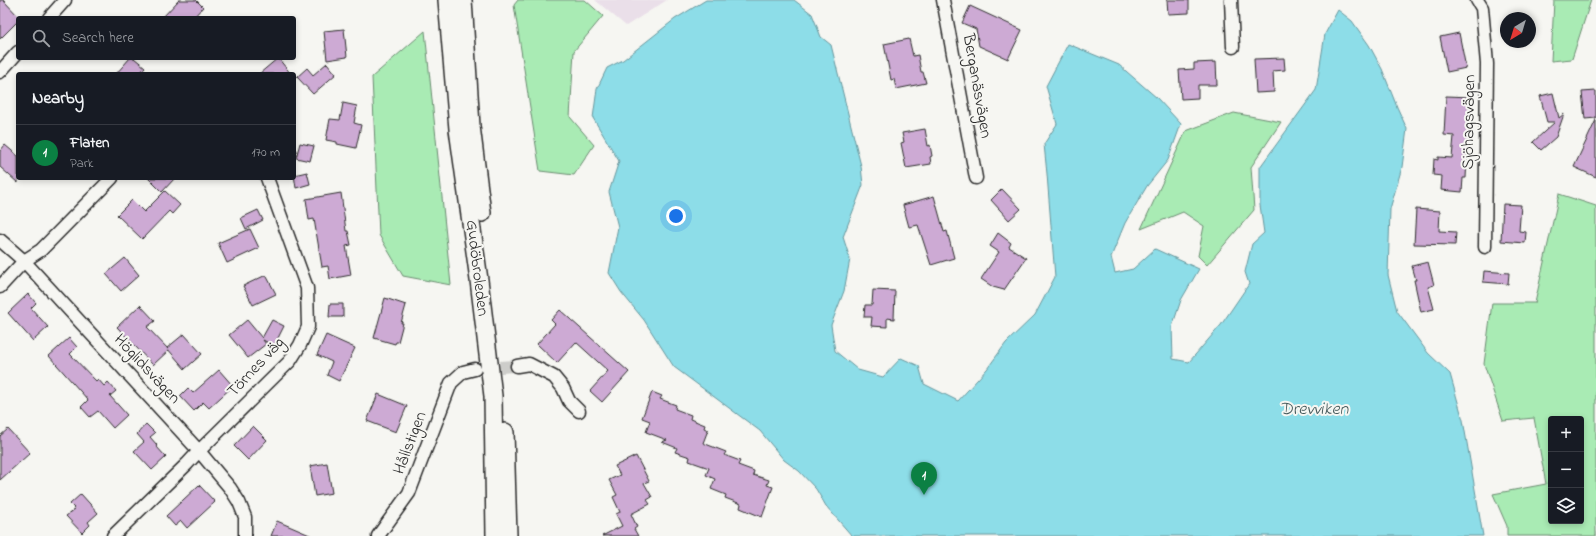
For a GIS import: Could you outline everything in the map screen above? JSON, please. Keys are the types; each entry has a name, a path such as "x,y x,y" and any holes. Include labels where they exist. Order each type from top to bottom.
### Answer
{"main road":[{"name":"Gudöbroleden","path":"447,0 458,129 493,396 495,536"},
{"name":"Gudöbroleden","path":"463,0 471,126 504,394 508,536"}],"street":[{"path":"51,16 65,0"},
{"name":"Berganäsvägen","path":"943,0 976,178"},
{"path":"1231,0 1233,46"},
{"name":"Sjöhagsvägen","path":"1477,0 1482,8 1487,64 1485,247"},
{"path":"0,72 16,54"},
{"path":"0,287 24,261 41,250 110,180"},
{"name":"Törnes väg","path":"113,536 188,464 199,451 290,361 300,345 308,327 308,288 268,180"},
{"name":"Höglidsvägen","path":"0,240 24,261 199,451 230,488 239,502 245,517 245,536"},
{"path":"516,366 529,364 554,377 563,388 569,401 579,411"},
{"name":"Hållstigen","path":"378,536 409,493 451,383 463,372 475,369"}],"shaded area":[{"path":"595,0 667,0 626,26"}],"green space":[{"path":"518,0 585,0 603,16 574,51 570,117 594,145 574,175 540,171 514,5"},
{"path":"1554,0 1591,0 1572,59 1551,61"},
{"path":"425,31 451,285 403,276 379,235 372,77"},
{"path":"1234,113 1281,122 1251,167 1254,210 1207,265 1198,256 1204,226 1183,212 1141,229 1186,131"},
{"path":"1559,194 1596,206 1596,536 1507,536 1507,526 1493,494 1546,484 1534,418 1503,421 1484,364 1492,303 1535,303"}],"water":[{"name":"Drevviken","path":"706,0 794,0 812,14 821,37 831,45 861,166 863,185 843,237 850,259 844,291 831,325 835,351 858,370 883,377 901,358 919,366 924,384 958,401 987,369 1006,343 1035,315 1055,277 1044,144 1057,124 1046,86 1068,44 1119,65 1157,98 1181,124 1168,160 1147,186 1125,223 1111,257 1115,273 1133,269 1155,249 1199,269 1181,300 1172,327 1173,359 1189,362 1221,325 1249,284 1245,272 1252,244 1264,233 1260,205 1260,167 1316,90 1325,34 1338,10 1352,21 1369,45 1382,69 1407,129 1402,167 1390,209 1388,275 1397,311 1428,353 1450,374 1463,420 1483,536 852,536 826,506 816,489 799,471 784,460 760,431 674,367 644,320 621,292 609,273 618,227 609,192 619,161 593,118 597,89 607,68 623,60 675,19"}],"building":[{"path":"0,0 3,0 18,16 16,16 16,23 0,39"},
{"path":"179,0 196,0 203,7 195,16 164,16"},
{"path":"1167,0 1189,0 1189,13 1168,14"},
{"path":"970,6 1022,30 1008,59 979,46 976,29 962,23"},
{"path":"344,29 347,57 327,60 324,31"},
{"path":"1459,33 1466,68 1447,72 1440,37"},
{"path":"909,39 913,56 918,55 921,72 923,72 926,83 896,89 894,79 891,80 884,44"},
{"path":"1284,58 1285,70 1273,71 1274,92 1256,93 1254,59"},
{"path":"128,60 136,60 145,67 141,72 118,72"},
{"path":"276,60 280,60 289,72 261,72"},
{"path":"1216,62 1217,85 1198,85 1198,98 1181,99 1179,70 1194,69 1194,63"},
{"path":"327,63 336,74 313,94 297,77 307,68 313,75"},
{"path":"1596,91 1596,118 1585,119 1582,92"},
{"path":"1553,93 1559,118 1564,114 1556,137 1541,150 1533,142 1555,122 1547,122 1540,96"},
{"path":"1446,96 1470,97 1466,178 1463,178 1462,192 1441,190 1442,176 1433,175 1434,159 1438,160 1438,157 1452,158 1454,136 1444,135"},
{"path":"343,103 357,106 354,123 361,125 356,148 326,140 330,119 340,120"},
{"path":"1596,120 1596,177 1574,167"},
{"path":"925,129 928,146 930,145 932,156 930,157 931,164 906,168 901,143 904,142 902,133"},
{"path":"300,143 314,146 310,161 296,158"},
{"path":"5,145 16,154 16,180 18,180 18,183 0,167 0,151"},
{"path":"307,172 310,184 296,188 295,180 296,180 296,175"},
{"path":"150,180 173,180 162,192"},
{"path":"1002,189 1021,209 1009,220 991,200"},
{"path":"165,191 180,205 172,214 169,211 142,239 117,215 132,200 144,212"},
{"path":"341,193 346,231 348,231 351,245 346,246 351,275 330,279 328,266 322,267 314,219 309,220 306,199"},
{"path":"934,196 944,232 947,231 954,258 931,265 918,225 909,227 903,205"},
{"path":"1503,204 1521,205 1519,231 1526,232 1525,243 1501,241"},
{"path":"1416,209 1440,211 1439,231 1456,232 1455,245 1414,244"},
{"path":"258,210 263,220 246,229 241,218"},
{"path":"250,229 259,248 227,263 218,243"},
{"path":"998,233 1011,243 1009,247 1026,258 1004,290 993,287 981,279 999,252 990,246"},
{"path":"125,258 139,275 121,291 106,274"},
{"path":"1428,262 1434,285 1428,287 1434,309 1421,312 1414,280 1416,280 1412,266"},
{"path":"1484,271 1509,273 1508,284 1483,282"},
{"path":"266,275 276,294 253,305 243,286"},
{"path":"873,290 895,291 894,319 887,318 887,327 871,326 872,317 864,317 865,305 872,305"},
{"path":"28,294 36,303 31,308 48,327 33,341 8,313"},
{"path":"385,298 406,305 398,342 395,344 374,338"},
{"path":"330,304 343,304 343,317 329,317"},
{"path":"140,305 155,321 147,327 169,350 153,365 117,327"},
{"path":"560,310 629,372 602,402 590,391 608,371 576,342 557,363 537,344 555,324 551,320"},
{"path":"247,320 262,338 272,320 284,326 274,346 263,340 266,344 248,358 229,335"},
{"path":"184,334 202,354 185,369 167,348"},
{"path":"326,335 355,348 339,381 327,375 332,362 317,355"},
{"path":"69,338 77,347 70,354 96,381 98,379 104,386 108,382 116,391 110,396 127,415 113,428 98,411 90,417 81,407 88,400 49,356"},
{"path":"219,370 233,386 209,408 203,402 194,411 180,396 188,388 193,393"},
{"path":"652,392 662,396 660,399 676,405 675,409 691,415 690,419 705,425 704,428 708,430 703,443 726,452 724,455 740,461 738,465 754,471 753,475 769,480 767,485 773,487 762,517 740,508 741,504 725,498 726,495 711,489 715,479 706,475 709,468 689,461 690,457 675,452 677,448 662,442 667,440 646,432 650,421 642,418"},
{"path":"378,394 407,406 396,432 367,421"},
{"path":"146,424 155,433 150,437 166,457 152,470 134,451 144,442 137,434"},
{"path":"253,426 267,440 248,460 234,446"},
{"path":"8,429 30,453 0,480 0,436"},
{"path":"636,456 649,481 644,483 652,497 647,500 650,504 631,514 637,527 634,529 638,536 602,536 622,526 616,514 620,512 613,497 617,495 609,480 620,475 615,466"},
{"path":"327,463 332,493 315,496 310,466"},
{"path":"199,485 215,502 187,528 181,521 175,526 166,516"},
{"path":"81,494 98,513 88,522 90,525 82,533 66,516 75,509 70,504"},
{"path":"277,521 312,536 271,536"}],"tunnel":[{"path":"482,368 517,366"}],"place":[{"name":"Flaten","path":"924,495"}]}
